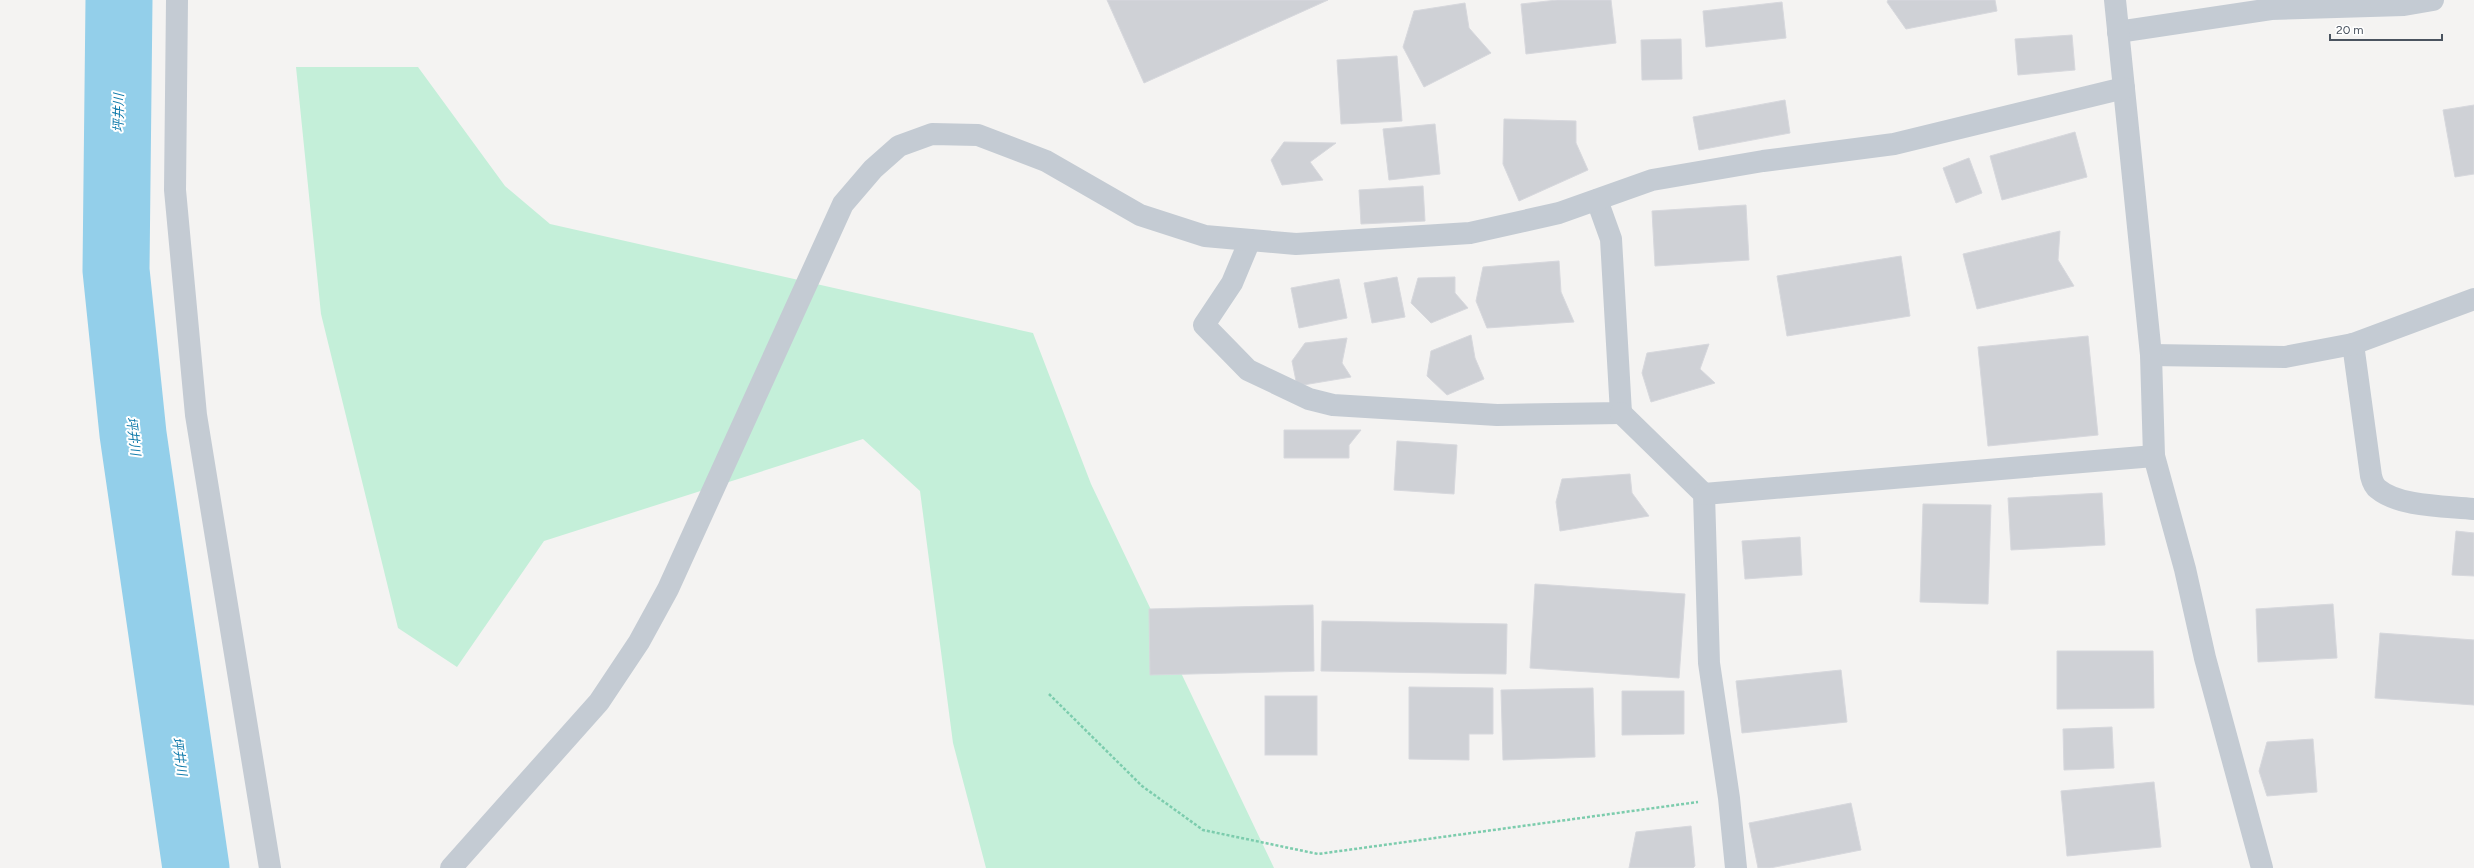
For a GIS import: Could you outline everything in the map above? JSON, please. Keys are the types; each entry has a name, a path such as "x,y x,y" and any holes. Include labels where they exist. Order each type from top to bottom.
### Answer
{"street":[{"path":"177,0 175,190 196,415 270,868"},
{"path":"2114,0 2151,355 2154,456 2185,569 2205,658 2262,868"},
{"path":"2118,32 2272,9 2404,5 2433,0"},
{"path":"451,868 599,702 639,642 668,589 843,204 873,169 899,146 932,134 978,135 1046,161 1140,215 1205,236 1296,244 1470,233 1559,213 1652,180 1762,161 1894,144 2124,88"},
{"path":"1597,200 1611,239 1621,413 1704,494 1709,663 1729,798 1736,868"},
{"path":"1250,240 1232,283 1204,325 1248,370 1309,399 1333,405 1496,415 1621,413"},
{"path":"2151,355 2285,357 2353,344 2474,300"},
{"path":"2353,344 2371,476 2376,489 2392,497 2411,502 2474,509"},
{"path":"1704,494 2154,456"}],"path":[{"path":"1049,694 1142,786 1203,830 1318,854 1729,798"}],"green space":[{"path":"296,67 418,67 505,186 550,224 1033,333 1091,484 1274,868 986,868 953,743 920,491 863,439 544,541 457,667 398,628 321,314"}],"building":[{"path":"1107,0 1328,0 1144,83"},
{"path":"1557,0 1611,0 1616,43 1526,54 1521,4"},
{"path":"1888,0 1995,0 1997,11 1906,29 1887,2"},
{"path":"1782,2 1786,38 1706,47 1703,11"},
{"path":"1465,3 1469,28 1491,53 1424,87 1403,47 1414,11"},
{"path":"2072,35 2075,70 2018,75 2015,39"},
{"path":"1681,39 1682,79 1642,80 1641,40"},
{"path":"1397,56 1402,121 1341,124 1337,60"},
{"path":"1785,100 1790,133 1699,150 1693,117"},
{"path":"2474,105 2474,174 2455,177 2443,110"},
{"path":"1504,119 1576,121 1576,143 1588,170 1519,201 1503,164"},
{"path":"1435,124 1440,174 1389,180 1383,129"},
{"path":"2075,132 2087,177 2002,200 1990,156"},
{"path":"1284,142 1336,143 1310,162 1323,180 1282,185 1271,160"},
{"path":"1969,158 1982,193 1956,203 1943,168"},
{"path":"1423,186 1425,221 1361,224 1359,190"},
{"path":"1746,205 1749,260 1655,266 1652,211"},
{"path":"2060,231 2058,260 2074,286 1977,309 1963,254"},
{"path":"1901,256 1910,316 1787,336 1777,276"},
{"path":"1559,261 1561,292 1574,322 1487,328 1476,301 1483,267"},
{"path":"1397,277 1405,317 1372,323 1364,283"},
{"path":"1455,277 1455,293 1468,308 1431,323 1411,303 1418,278"},
{"path":"1339,279 1347,318 1299,328 1291,288"},
{"path":"1471,335 1475,358 1484,379 1447,395 1427,376 1431,351"},
{"path":"2088,336 2098,435 1988,446 1978,347"},
{"path":"1347,338 1342,363 1351,377 1297,386 1292,361 1305,343"},
{"path":"1709,344 1700,369 1715,383 1651,402 1642,373 1647,353"},
{"path":"1284,430 1361,430 1349,445 1349,458 1284,458"},
{"path":"1397,441 1457,445 1454,494 1394,490"},
{"path":"1630,474 1632,493 1649,516 1560,531 1556,502 1562,479"},
{"path":"2102,493 2105,545 2011,550 2008,498"},
{"path":"1923,504 1991,505 1988,604 1920,602"},
{"path":"2456,531 2474,533 2474,576 2452,575"},
{"path":"1800,537 1802,575 1745,579 1742,541"},
{"path":"1535,584 1685,594 1679,678 1530,668"},
{"path":"2333,604 2337,658 2258,662 2256,609"},
{"path":"1313,605 1314,671 1150,675 1149,609"},
{"path":"1322,621 1507,624 1506,674 1321,671"},
{"path":"2380,633 2474,640 2474,705 2375,698"},
{"path":"2057,651 2153,651 2154,708 2057,709"},
{"path":"1841,670 1847,722 1742,733 1736,681"},
{"path":"1409,687 1493,688 1493,734 1469,734 1469,760 1409,759"},
{"path":"1593,688 1595,757 1503,760 1501,690"},
{"path":"1622,691 1684,691 1684,734 1622,735"},
{"path":"1265,696 1317,696 1317,755 1265,755"},
{"path":"2112,727 2114,768 2064,770 2063,729"},
{"path":"2313,739 2317,792 2267,796 2259,771 2267,742"},
{"path":"2154,782 2161,847 2067,856 2061,791"},
{"path":"1851,803 1861,850 1770,868 1758,868 1749,823"},
{"path":"1691,826 1695,866 1693,868 1629,868 1636,832"}],"waterway":[{"name":"坪井川","path":"119,0 116,270 133,434 196,868"}]}
